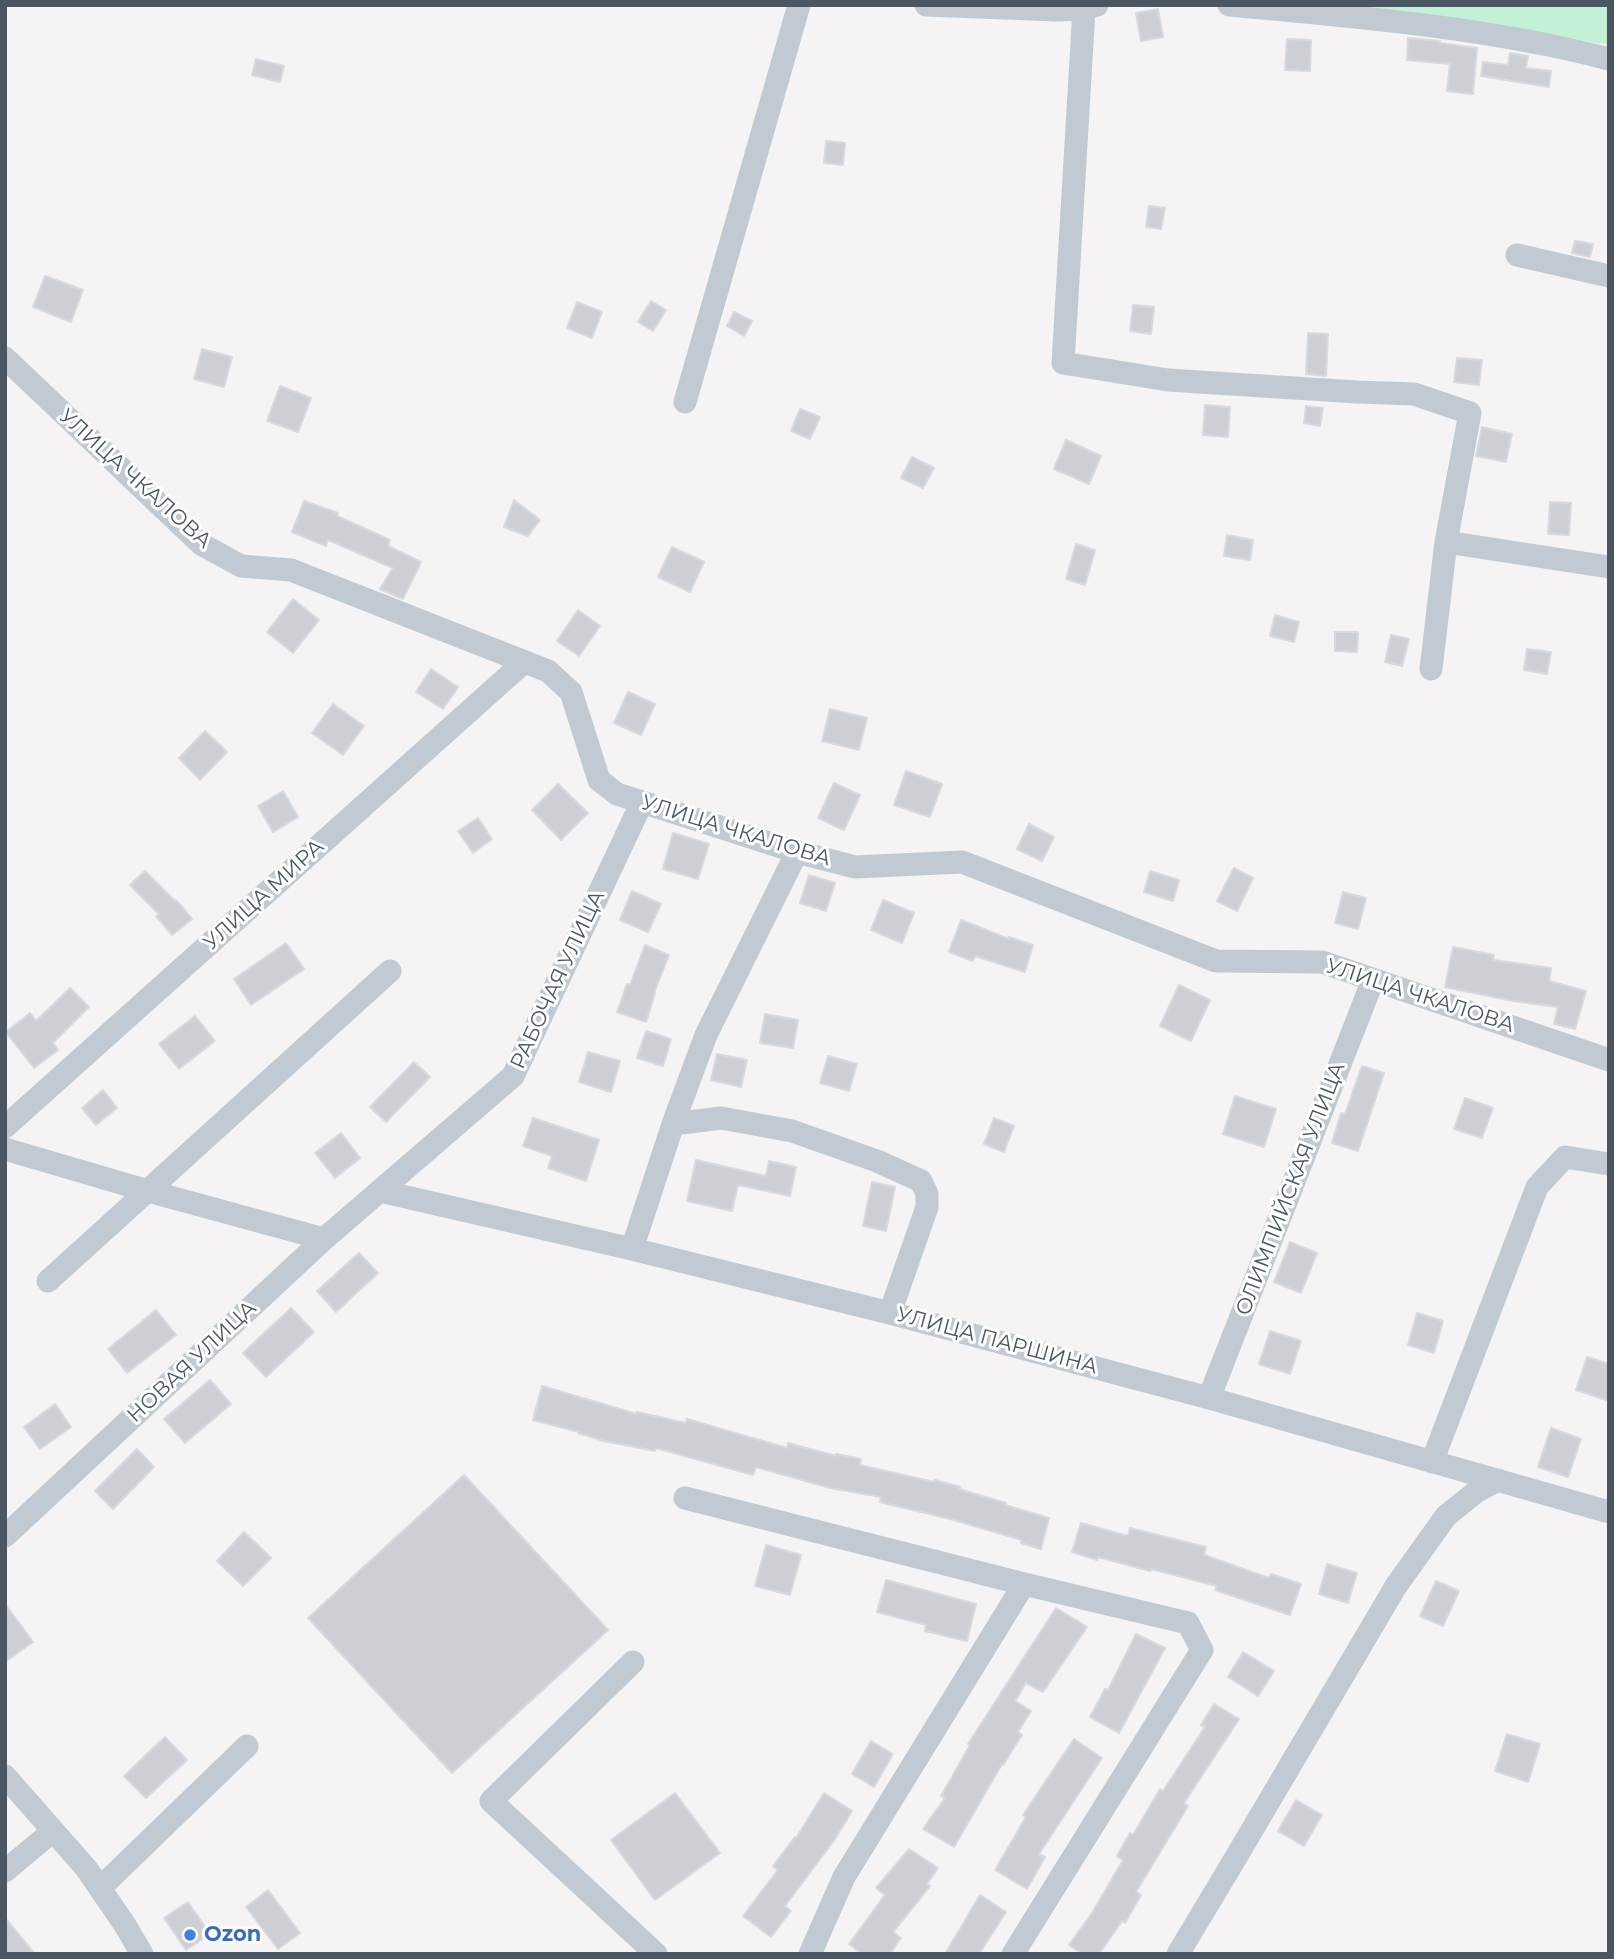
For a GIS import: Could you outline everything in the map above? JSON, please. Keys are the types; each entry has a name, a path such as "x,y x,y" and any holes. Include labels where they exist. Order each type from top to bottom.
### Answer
{"street":[{"path":"685,402 799,5"},
{"path":"926,5 1057,10 1091,7 1063,363 1168,380 1414,394 1470,413 1446,542 1431,669"},
{"path":"1229,5 1434,27 1553,45 1609,59"},
{"path":"1517,255 1609,276"},
{"name":"УЛИЦА ЧКАЛОВА","path":"5,358 201,544 242,566 291,570 548,671 570,692 599,780 617,794 797,852 855,867 962,862 1216,961 1322,962 1609,1060"},
{"path":"1446,542 1609,567"},
{"name":"УЛИЦА МИРА","path":"5,1127 523,663"},
{"name":"РАБОЧАЯ УЛИЦА","path":"380,1191 513,1076 642,802"},
{"path":"632,1249 673,1124 706,1035 797,852"},
{"path":"48,1282 390,971"},
{"name":"ОЛИМПИЙСКАЯ УЛИЦА","path":"1209,1398 1373,980"},
{"path":"673,1124 721,1118 792,1130 877,1161 921,1181 928,1194 927,1208 890,1313"},
{"path":"5,1149 324,1239"},
{"path":"1432,1462 1537,1187 1565,1157 1609,1164"},
{"name":"НОВАЯ УЛИЦА","path":"8,1528 380,1191"},
{"name":"УЛИЦА ПАРШИНА","path":"380,1191 632,1249 890,1313 1209,1398 1609,1512"},
{"path":"1178,1954 1396,1586 1446,1516 1476,1492 1498,1480"},
{"path":"685,1498 1188,1623 1202,1650 1013,1954"},
{"path":"810,1954 844,1877 1024,1584"},
{"path":"633,1662 491,1801 656,1954"},
{"path":"100,1888 247,1746"},
{"path":"5,1776 86,1868 142,1954"},
{"path":"5,1871 53,1831"}],"green space":[{"path":"1343,5 1609,5 1609,45 1465,20"}],"building":[{"path":"1158,9 1163,37 1141,41 1136,13"},
{"path":"1408,38 1477,48 1473,94 1447,91 1450,64 1407,60"},
{"path":"1287,39 1311,40 1310,71 1285,70"},
{"path":"1510,53 1528,56 1526,68 1551,71 1549,87 1481,76 1483,62 1508,65"},
{"path":"256,59 284,66 280,82 252,75"},
{"path":"826,141 845,143 843,165 824,163"},
{"path":"1149,206 1165,208 1161,229 1146,227"},
{"path":"1575,241 1593,244 1590,257 1572,253"},
{"path":"45,276 83,290 71,322 33,307"},
{"path":"651,301 666,310 653,331 638,322"},
{"path":"577,302 602,312 592,338 567,328"},
{"path":"1133,305 1154,307 1151,334 1130,331"},
{"path":"734,312 752,321 744,336 727,326"},
{"path":"1308,333 1328,334 1326,376 1306,374"},
{"path":"202,349 232,357 224,387 194,379"},
{"path":"1457,358 1482,360 1479,385 1454,382"},
{"path":"280,386 311,398 298,432 267,421"},
{"path":"1205,405 1230,407 1228,437 1203,435"},
{"path":"1306,406 1323,408 1320,426 1304,423"},
{"path":"800,409 820,417 810,439 791,431"},
{"path":"1482,427 1512,434 1506,462 1476,456"},
{"path":"1066,440 1101,456 1089,484 1054,469"},
{"path":"912,457 934,468 923,488 901,478"},
{"path":"514,500 540,520 528,536 504,527"},
{"path":"304,501 338,513 337,516 390,540 388,546 421,562 403,599 380,589 393,568 328,540 326,546 292,532"},
{"path":"1550,502 1571,503 1569,535 1548,534"},
{"path":"1227,535 1253,540 1250,560 1224,556"},
{"path":"1076,544 1095,550 1085,585 1066,579"},
{"path":"672,547 704,562 690,592 658,577"},
{"path":"293,599 319,620 293,653 267,632"},
{"path":"578,610 600,626 579,656 557,641"},
{"path":"1275,615 1299,622 1294,642 1270,636"},
{"path":"1335,632 1358,632 1357,652 1335,651"},
{"path":"1391,635 1409,639 1402,666 1385,662"},
{"path":"1527,649 1551,652 1547,674 1524,670"},
{"path":"431,669 458,687 443,709 416,692"},
{"path":"628,692 655,704 641,735 614,723"},
{"path":"333,704 364,726 343,755 312,733"},
{"path":"830,709 867,718 859,750 822,741"},
{"path":"205,731 227,752 200,780 179,758"},
{"path":"906,771 942,784 930,817 894,805"},
{"path":"834,783 860,795 844,830 818,818"},
{"path":"558,784 588,813 561,840 532,810"},
{"path":"283,791 298,817 273,832 258,806"},
{"path":"478,818 492,839 473,853 458,831"},
{"path":"1029,824 1054,837 1042,861 1017,849"},
{"path":"673,833 709,844 698,879 663,869"},
{"path":"1234,868 1253,878 1237,911 1217,901"},
{"path":"145,871 192,919 172,935 156,916 159,914 130,885"},
{"path":"1150,871 1179,880 1173,901 1144,892"},
{"path":"809,875 835,883 826,911 800,903"},
{"path":"632,891 661,904 648,932 620,920"},
{"path":"1343,892 1366,898 1358,929 1335,923"},
{"path":"883,900 914,913 902,943 871,930"},
{"path":"961,920 1009,939 1033,945 1025,972 975,956 973,961 949,952"},
{"path":"286,943 304,969 251,1005 234,979"},
{"path":"645,945 669,955 646,1022 617,1012"},
{"path":"1453,947 1494,955 1493,960 1551,968 1549,981 1586,991 1575,1029 1554,1024 1558,1007 1445,987"},
{"path":"1179,985 1210,1000 1191,1041 1160,1026"},
{"path":"70,988 89,1007 53,1043 58,1050 34,1068 6,1032 30,1013 36,1021"},
{"path":"765,1014 798,1020 793,1048 760,1043"},
{"path":"195,1016 215,1041 179,1069 159,1044"},
{"path":"646,1031 671,1039 663,1066 637,1058"},
{"path":"588,1052 620,1061 611,1092 579,1082"},
{"path":"717,1054 747,1060 741,1087 711,1080"},
{"path":"828,1056 857,1064 849,1091 820,1083"},
{"path":"414,1062 430,1077 386,1122 370,1107"},
{"path":"1362,1066 1384,1073 1358,1151 1332,1143 1341,1113 1345,1114"},
{"path":"103,1090 117,1108 96,1125 82,1108"},
{"path":"1235,1096 1276,1109 1264,1147 1223,1134"},
{"path":"1465,1098 1493,1108 1482,1138 1454,1129"},
{"path":"533,1118 599,1140 586,1181 548,1168 552,1156 523,1146"},
{"path":"994,1118 1014,1126 1004,1152 984,1144"},
{"path":"341,1133 360,1158 335,1178 315,1153"},
{"path":"696,1160 766,1176 769,1161 796,1167 790,1196 738,1185 732,1211 687,1201"},
{"path":"872,1182 895,1187 886,1231 863,1226"},
{"path":"1290,1242 1317,1253 1301,1293 1274,1282"},
{"path":"359,1253 378,1273 336,1312 317,1291"},
{"path":"291,1308 314,1332 266,1377 243,1353"},
{"path":"156,1310 176,1335 127,1373 108,1349"},
{"path":"1417,1313 1443,1321 1434,1353 1408,1345"},
{"path":"1270,1331 1301,1341 1290,1374 1259,1364"},
{"path":"1587,1357 1609,1364 1609,1401 1576,1390"},
{"path":"210,1380 231,1404 185,1443 164,1419"},
{"path":"542,1386 637,1414 686,1423 687,1419 787,1448 788,1443 836,1456 861,1459 860,1465 960,1487 959,1489 1049,1518 1041,1549 1021,1543 1022,1540 880,1502 881,1497 830,1488 756,1467 753,1475 656,1448 655,1451 604,1441 533,1420"},
{"path":"55,1404 71,1427 40,1449 24,1427"},
{"path":"1551,1428 1581,1439 1568,1477 1538,1467"},
{"path":"137,1449 154,1467 113,1509 95,1491"},
{"path":"464,1475 608,1630 452,1773 308,1618"},
{"path":"1081,1523 1128,1536 1130,1528 1206,1547 1204,1555 1269,1578 1271,1574 1301,1584 1290,1615 1215,1590 1217,1586 1072,1552"},
{"path":"244,1532 271,1558 243,1586 217,1561"},
{"path":"766,1545 801,1555 790,1595 755,1586"},
{"path":"1327,1564 1357,1573 1348,1603 1319,1594"},
{"path":"886,1580 976,1604 967,1641 925,1631 926,1625 877,1612"},
{"path":"1436,1581 1459,1591 1443,1626 1420,1616"},
{"path":"5,1604 33,1642 5,1662"},
{"path":"1056,1608 1087,1627 1043,1692 1026,1683 1015,1701 1031,1711 1018,1732 1022,1735 954,1847 923,1829 945,1798 941,1796 970,1745 968,1744"},
{"path":"1136,1634 1165,1648 1119,1733 1090,1717 1105,1689 1108,1690"},
{"path":"1243,1652 1274,1671 1258,1696 1228,1677"},
{"path":"1214,1704 1239,1719 1184,1803 1188,1806 1136,1892 1141,1895 1125,1923 1122,1921 1099,1954 1082,1954 1069,1945 1092,1913 1123,1860 1117,1856 1130,1833 1133,1835 1160,1789 1163,1791 1205,1727 1201,1725"},
{"path":"1507,1734 1540,1744 1528,1782 1495,1771"},
{"path":"165,1737 187,1760 146,1798 124,1776"},
{"path":"1074,1739 1102,1758 1039,1854 1045,1857 1027,1889 995,1870 1026,1817 1023,1815"},
{"path":"871,1741 893,1754 874,1787 852,1774"},
{"path":"675,1793 720,1853 655,1900 611,1840"},
{"path":"824,1793 852,1811 835,1839 785,1906 791,1911 771,1937 743,1916 778,1870 773,1866 796,1838"},
{"path":"1296,1800 1322,1815 1304,1846 1278,1831"},
{"path":"909,1849 938,1868 927,1884 930,1886 893,1932 901,1938 890,1954 862,1954 849,1944 885,1895 876,1888"},
{"path":"268,1890 300,1933 278,1949 246,1907"},
{"path":"980,1895 1006,1912 979,1954 945,1954"},
{"path":"188,1902 210,1934 186,1950 164,1918"},
{"path":"5,1918 35,1954 5,1954"}],"place":[{"name":"Ozon","path":"190,1935"}]}
